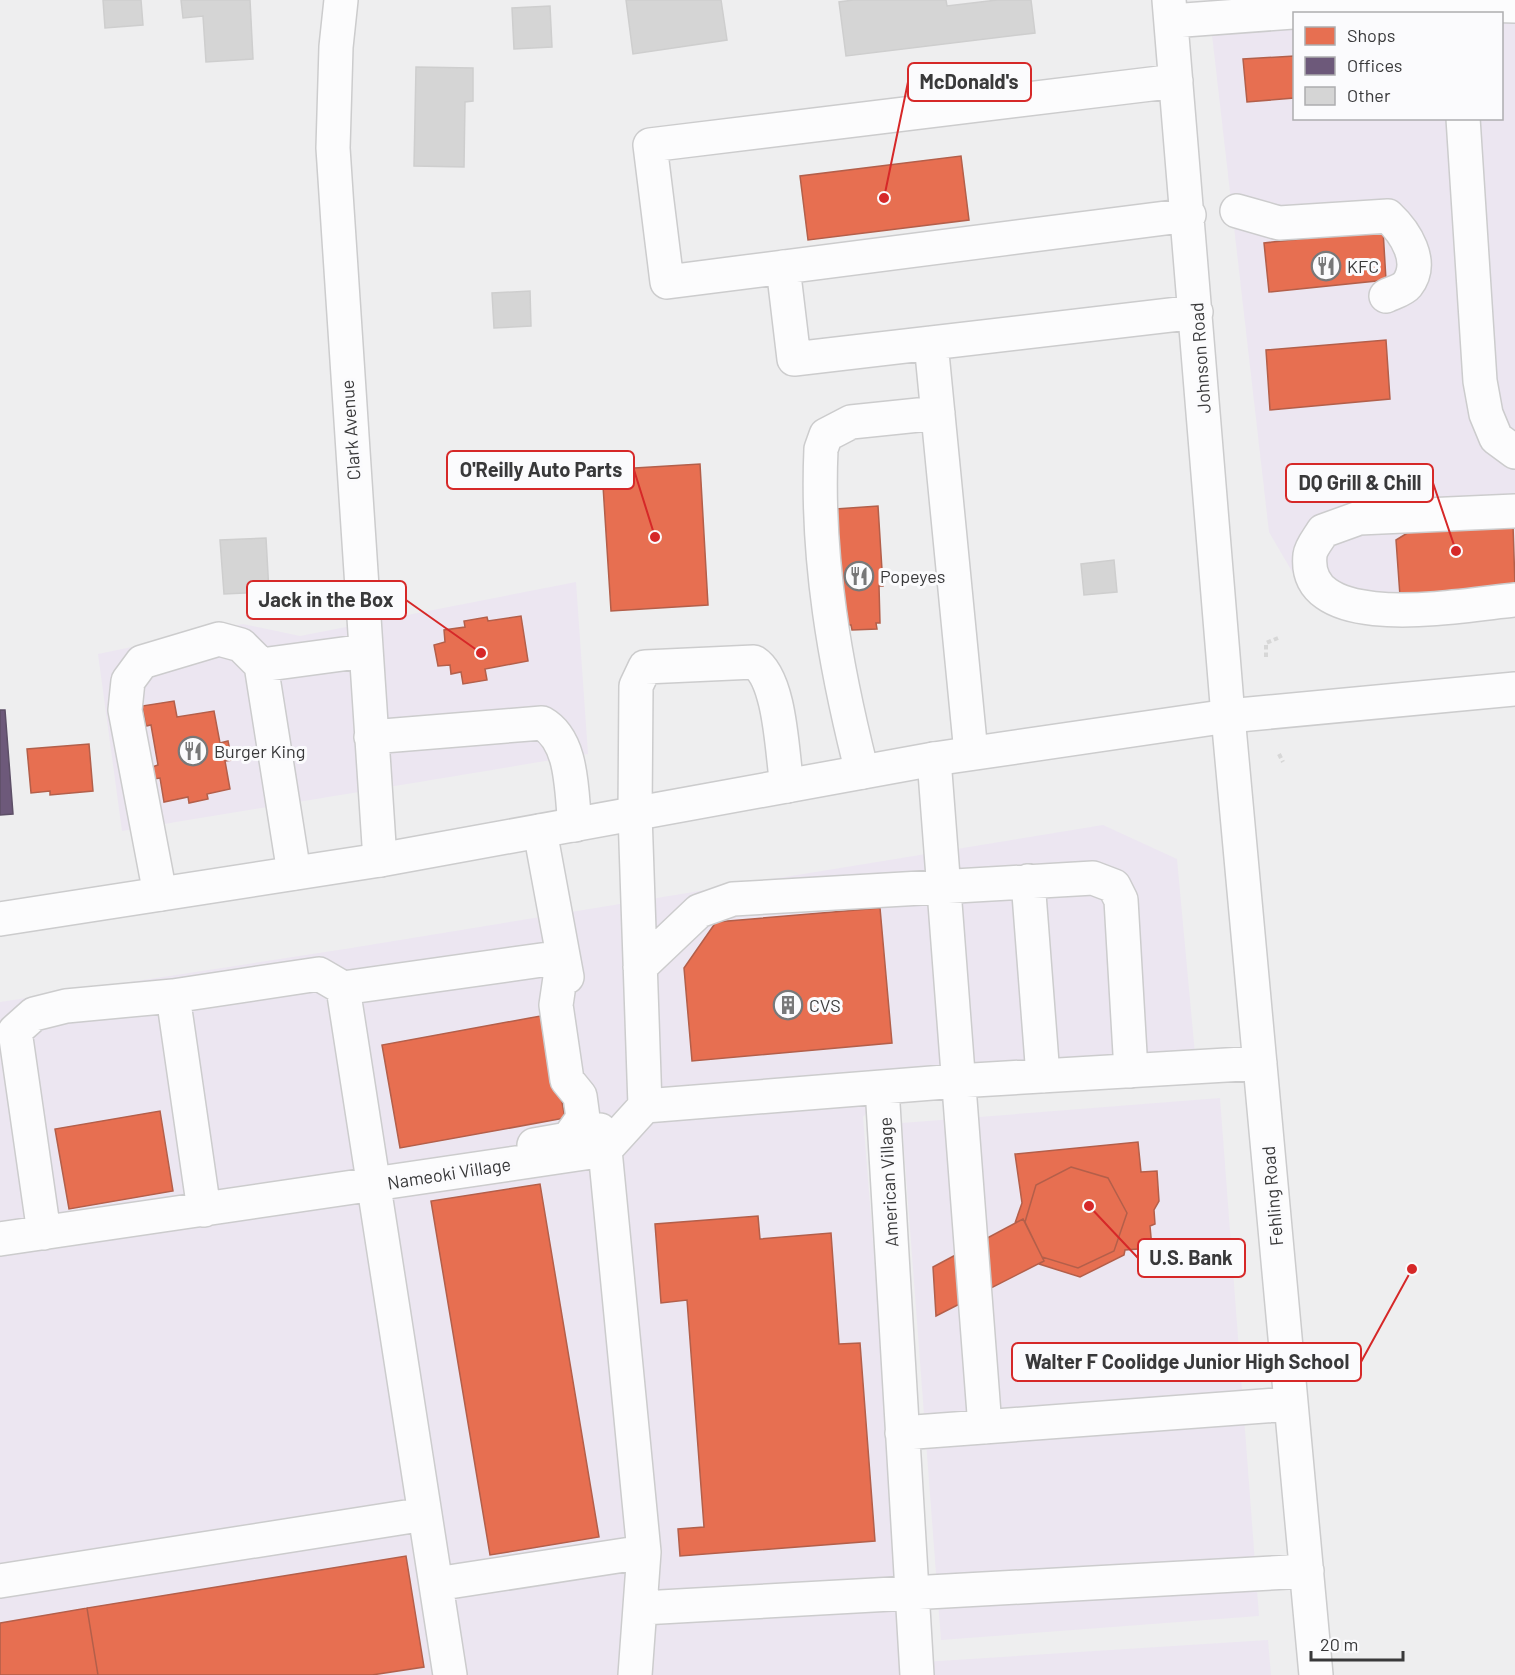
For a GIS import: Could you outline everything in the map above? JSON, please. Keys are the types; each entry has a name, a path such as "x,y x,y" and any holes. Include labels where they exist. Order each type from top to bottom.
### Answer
{"street":[{"name":"Clark Avenue","path":"341,0 336,47 333,148 380,860"},
{"path":"1170,11 1416,3 1457,9 1515,6"},
{"name":"Johnson Road","path":"1170,11 1189,215 1228,716"},
{"path":"1176,81 651,145 667,282 1189,215"},
{"path":"1463,120 1480,381 1486,414 1496,438 1515,452"},
{"path":"1236,211 1279,223 1388,216 1404,231 1411,251 1413,271 1406,286 1386,296"},
{"path":"783,267 794,359 1196,312"},
{"path":"931,343 971,753"},
{"path":"862,772 842,689 829,618 821,448 826,435 851,422 938,413"},
{"path":"1515,511 1359,518 1323,531 1310,554 1312,576 1324,595 1347,605 1387,610 1515,600"},
{"path":"160,894 125,710 128,681 142,662 219,639 241,645 261,664 294,873"},
{"path":"261,664 365,651"},
{"path":"645,1106 635,814 636,686 645,667 754,662 764,668 772,687 787,786"},
{"path":"0,919 380,860 971,753 1228,716 1515,689"},
{"name":"Fehling Road","path":"1228,716 1316,1675"},
{"path":"371,737 542,723 554,729 565,751 575,825"},
{"path":"934,759 985,1427"},
{"path":"540,831 563,957 605,1150 644,1551 642,1608 635,1675"},
{"path":"640,966 699,911 733,899 1093,878 1114,886 1122,900 1131,1071"},
{"path":"1028,881 1043,1076"},
{"path":"45,1233 15,1031 33,1014 66,1006 173,996 319,975 343,988 563,957"},
{"path":"373,1177 568,1139 583,1118 580,1096 567,1080 556,1005 563,957"},
{"path":"343,988 450,1675"},
{"path":"173,996 204,1210"},
{"path":"605,1150 645,1106 957,1081 1260,1063"},
{"name":"American Village","path":"882,1087 902,1433 914,1591 917,1675"},
{"name":"Nameoki Village","path":"0,1239 204,1210 373,1177 605,1150"},
{"path":"902,1433 1291,1404"},
{"path":"0,1581 425,1514"},
{"path":"436,1584 644,1551"},
{"path":"642,1608 914,1591 1307,1571"}],"path":[{"path":"1266,657 1266,643 1278,638"},
{"path":"1279,754 1283,762"}],"shaded area":[{"path":"1208,0 1515,0 1515,609 1371,620 1308,599 1269,532"},
{"path":"576,582 588,754 122,831 98,654 243,624 300,636"},
{"path":"1103,825 1177,859 1195,1054 906,1069 863,1117 907,1663 1268,1640 1271,1675 0,1675 0,1002 345,949"},
{"path":"1220,1098 1259,1616 941,1640 902,1123"}],"building: Shops":[{"path":"1293,56 1293,98 1247,102 1243,59"},
{"path":"961,156 969,220 808,240 800,176"},
{"name":"KFC","path":"1383,230 1386,280 1269,292 1264,243"},
{"path":"1386,340 1390,399 1270,410 1266,350"},
{"path":"700,464 708,605 611,611 602,470"},
{"name":"Popeyes","path":"878,506 883,586 879,586 880,623 876,623 877,629 852,630 851,625 845,625 836,509"},
{"path":"1513,525 1515,586 1400,596 1396,540 1409,532"},
{"path":"521,616 528,661 485,669 487,680 463,684 461,672 451,674 450,665 438,666 434,645 445,642 444,630 465,627 464,621 487,617 488,621"},
{"name":"Burger King","path":"174,701 177,717 214,711 220,743 228,741 232,760 225,761 230,789 207,794 208,799 189,803 188,797 164,802 160,778 154,779 152,767 158,765 151,725 146,726 142,706"},
{"path":"89,744 93,791 50,795 50,791 31,793 27,749"},
{"name":"CVS","path":"880,908 892,1043 692,1061 684,968 716,922"},
{"path":"546,1015 565,1118 400,1148 382,1045"},
{"path":"160,1111 173,1191 69,1209 55,1129"},
{"path":"1138,1142 1141,1172 1157,1171 1159,1201 1154,1210 1155,1224 1150,1226 1152,1248 1125,1250 1124,1255 1080,1277 1039,1264 1044,1261 1023,1219 1015,1223 1022,1203 1015,1154"},
{"path":"1071,1167 1108,1178 1127,1213 1114,1251 1078,1268 1042,1257 1025,1222 1036,1185"},
{"path":"540,1184 599,1537 490,1555 431,1201"},
{"path":"758,1216 760,1239 831,1233 839,1344 860,1343 875,1541 680,1556 678,1529 704,1527 687,1300 661,1303 655,1224"},
{"path":"1023,1219 1044,1261 936,1316 933,1267"},
{"path":"406,1556 424,1667 372,1675 98,1675 87,1608"},
{"path":"87,1608 98,1675 0,1675 0,1623"}],"building: Offices":[{"path":"0,710 5,710 13,814 0,815"}],"building: Other":[{"path":"103,0 141,0 143,25 105,28"},
{"path":"181,0 250,0 253,59 206,62 203,16 183,18"},
{"path":"626,0 721,0 727,40 633,54"},
{"path":"946,0 947,6 997,0 1031,0 1035,33 846,56 839,2"},
{"path":"550,6 552,47 514,49 512,8"},
{"path":"416,67 473,68 473,101 465,102 464,167 414,166"},
{"path":"530,291 531,326 494,328 492,293"},
{"path":"266,538 269,592 224,594 220,540"},
{"path":"1114,560 1117,592 1084,595 1081,564"}],"place":[{"name":"McDonald's","path":"884,198"},
{"name":"KFC","path":"1326,266"},
{"name":"O'Reilly Auto Parts","path":"655,537"},
{"name":"DQ Grill & Chill","path":"1456,551"},
{"name":"Popeyes","path":"859,576"},
{"name":"Jack in the Box","path":"481,653"},
{"name":"Burger King","path":"193,751"},
{"name":"CVS","path":"788,1005"},
{"name":"U.S. Bank","path":"1089,1206"},
{"name":"Walter F Coolidge Junior High School","path":"1412,1269"}]}
